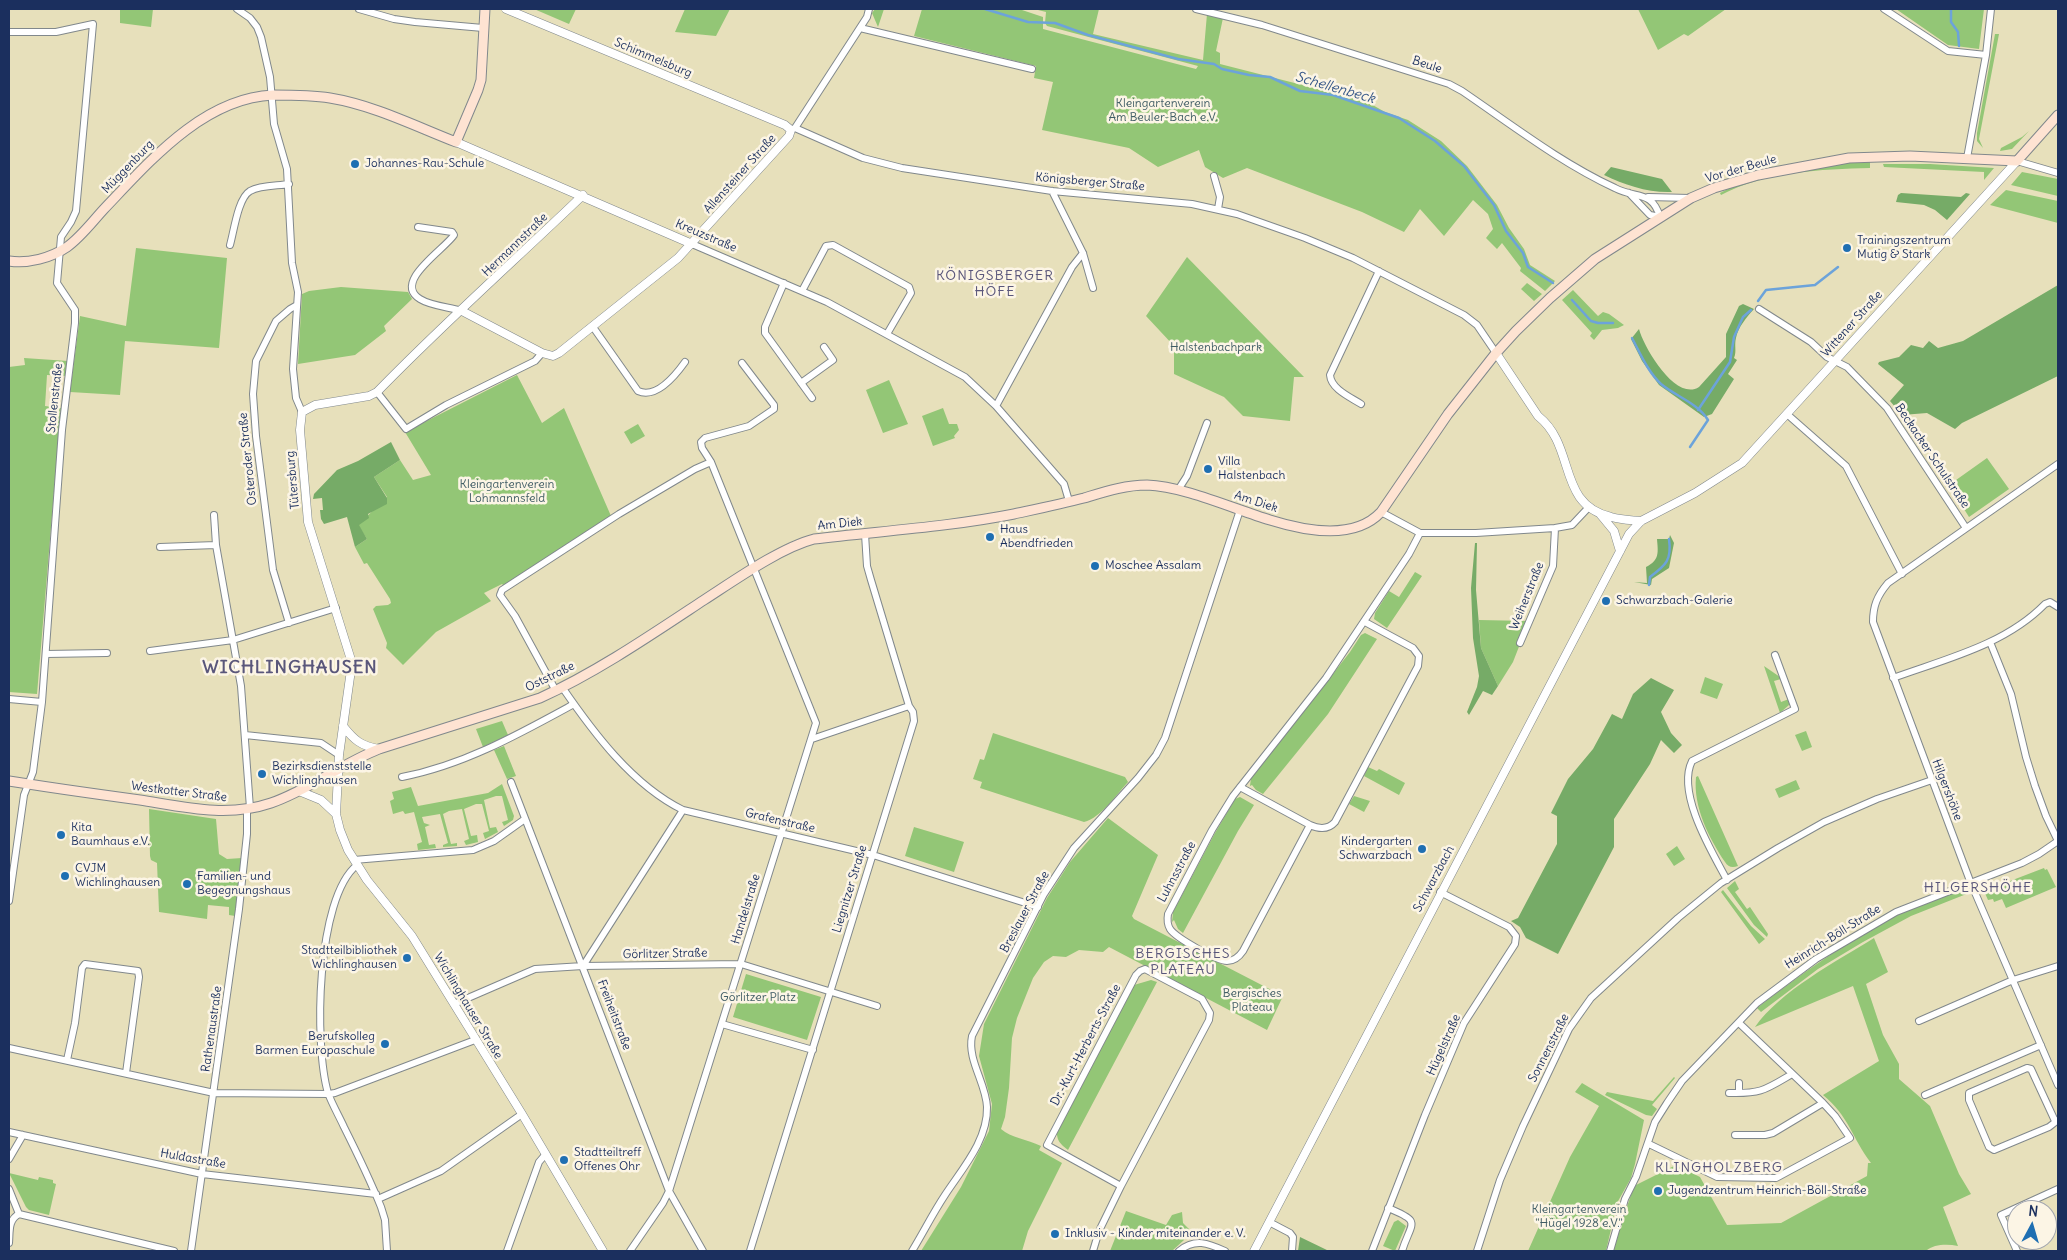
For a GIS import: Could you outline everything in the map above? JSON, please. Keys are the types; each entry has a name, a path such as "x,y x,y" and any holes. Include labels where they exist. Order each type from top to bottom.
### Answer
{"main road":[{"path":"456,142 481,80 484,9"},
{"name":"Kreuzstraße","path":"272,95 330,98 354,104 456,142"},
{"name":"Müggenburg","path":"9,262 44,258 61,250 75,239 171,141 209,116 232,104 272,95"},
{"name":"Wittener Straße","path":"2017,161 2058,115"},
{"name":"Vor der Beule","path":"1496,353 1578,272 1605,252 1660,217 1691,198 1714,188 1751,176 1828,160 1877,156 2017,161"},
{"name":"Am Diek","path":"753,570 808,540 977,520 1136,486 1163,486 1288,525 1337,530 1354,529 1367,524 1381,512 1448,414 1496,353"},
{"name":"Oststraße","path":"338,768 356,758 379,749 540,698 559,689 753,570"},
{"name":"Westkotter Straße","path":"9,781 203,810 221,811 248,809 272,803 299,791 338,768"}],"street":[{"name":"Tütersburg","path":"237,9 250,18 257,27 270,77 274,124 287,169 289,184 292,263 298,292 293,369 296,398 302,412 300,430 308,522 352,663 338,768"},
{"path":"360,9 394,19 483,28"},
{"name":"Schimmelsburg","path":"506,9 793,129"},
{"name":"Allensteiner Straße","path":"377,392 406,430 446,405 535,361 542,353 553,356 559,353 593,327 678,258 789,136 860,28 869,9"},
{"name":"Beule","path":"1196,9 1262,25 1449,84 1547,149 1616,189 1629,194 1648,197 1691,198"},
{"path":"1884,9 1948,51 1986,55"},
{"path":"1967,158 1986,55 1992,9"},
{"name":"Stollenstraße","path":"9,32 56,32 93,24 76,210 61,237 57,283 75,310 75,323 61,440 42,702 33,772 24,795 9,901"},
{"path":"860,28 1032,69"},
{"name":"Königsberger Straße","path":"793,129 863,158 902,168 1052,191 1171,201 1218,208 1305,238 1379,271 1472,320 1496,353"},
{"name":"Kreuzstraße","path":"456,142 583,195 827,302 965,377 996,406 1064,484 1069,501"},
{"path":"2017,161 2058,173"},
{"name":"Wittener Straße","path":"1642,521 1695,493 1742,463 1788,415 2017,161"},
{"path":"1214,176 1220,198 1218,208"},
{"path":"230,245 245,196 260,188 289,184"},
{"path":"1052,191 1083,253 1093,288"},
{"name":"Beule","path":"1629,194 1650,215 1660,217"},
{"name":"Hermannstraße","path":"302,412 315,405 369,396 377,392 432,336 462,311 583,195"},
{"path":"1648,197 1656,206 1660,217"},
{"path":"418,227 452,232 454,235 417,272 413,291 421,300 462,311 542,353"},
{"path":"802,291 826,246 833,245 909,287 910,293 887,334"},
{"path":"996,406 1072,267 1083,253"},
{"path":"1361,404 1336,387 1331,382 1330,375 1379,271"},
{"path":"784,283 766,326 765,333 812,398"},
{"name":"Osteroder Straße","path":"289,623 273,570 256,436 253,394 256,361 276,321 290,308 298,305"},
{"name":"Beckacker Schulstraße","path":"1759,309 1811,342 1827,357 1847,367 1887,408 1966,528"},
{"path":"593,327 638,390 643,393 654,390 675,376 685,362"},
{"path":"801,383 833,360 824,347"},
{"path":"1496,353 1538,416 1556,438 1563,452 1577,495 1589,507 1599,513 1610,517 1642,521"},
{"name":"Handelstraße","path":"630,1251 664,1203 669,1191 816,723 711,462 702,448 702,439 749,426 775,407 742,363"},
{"path":"1788,415 1846,466 1902,574 2058,464"},
{"path":"1178,490 1187,476 1207,423"},
{"name":"Grafenstraße","path":"711,462 694,469 619,514 502,590 500,595 515,616 559,689 574,704 599,740 662,799 682,810 873,855 1038,907"},
{"path":"1381,512 1420,533 1471,533 1555,528 1572,525 1589,507"},
{"name":"Breslauer Straße","path":"912,1251 962,1171 985,1126 986,1101 971,1049 972,1036 1038,907 1074,848 1138,778 1156,756 1166,738 1240,510"},
{"path":"1599,513 1614,531 1620,551"},
{"name":"Rathenaustraße","path":"191,1251 239,909 248,809 240,686 216,545 214,516"},
{"name":"Schwarzbach","path":"1254,1251 1440,892 1629,534 1642,521"},
{"name":"Weiherstraße","path":"1520,643 1553,566 1555,528"},
{"name":"Luhnsstraße","path":"1310,825 1239,957 1226,961 1220,959 1179,938 1170,930 1167,924 1169,910 1212,830 1240,787 1326,678 1365,622 1409,554 1420,533"},
{"name":"Liegnitzer Straße","path":"750,1251 914,722 913,712 909,706 871,580 865,534"},
{"path":"160,546 216,545"},
{"name":"Hilgershöhe","path":"1902,574 1880,592 1874,604 1873,622 1970,882 2058,1084"},
{"path":"1893,678 1990,642 2018,627 2045,604 2050,602 2058,607"},
{"path":"150,651 233,640 336,608"},
{"path":"1240,787 1318,828 1326,828 1335,822 1420,661 1413,648 1365,622"},
{"path":"1990,642 2011,694 2035,786 2058,841"},
{"path":"46,654 107,654"},
{"path":"1727,880 1707,844 1694,811 1689,785 1689,767 1692,761 1795,709 1775,655"},
{"path":"9,699 42,702"},
{"path":"402,777 456,761 491,747 528,730 574,704"},
{"path":"812,739 909,706"},
{"path":"343,726 355,741 364,746 379,749"},
{"path":"244,735 322,743 339,756"},
{"name":"Wichlinghauser Straße","path":"338,768 336,814 340,830 356,863 412,936 522,1114 603,1251"},
{"name":"Sonnenstraße","path":"1477,1251 1500,1180 1523,1126 1561,1045 1591,998 1671,925 1727,880 1824,822 1932,780"},
{"name":"Freiheitstraße","path":"511,782 669,1191 703,1251"},
{"path":"299,791 321,800 336,814"},
{"path":"583,966 682,810"},
{"path":"387,1251 385,1220 377,1197 329,1094 325,1076 321,1032 321,1000 327,935 332,913 346,877 356,863 473,850 494,841 525,819"},
{"name":"Heinrich-Böll-Straße","path":"1610,1251 1625,1199 1649,1144 1655,1122 1682,1081 1764,998 1816,959 1896,912 2022,863 2058,841"},
{"name":"Hügelstraße","path":"1372,1251 1464,1023 1515,944 1516,936 1509,927 1440,892"},
{"path":"67,1060 75,1023 82,968 86,964 138,971 139,977 126,1073"},
{"name":"Görlitzer Straße","path":"454,1004 535,969 583,966 741,964 877,1006"},
{"path":"1919,1021 2013,980 2058,966"},
{"name":"Dr.-Kurt-Herberts-Straße","path":"1093,1251 1099,1231 1121,1186 1209,1020 1210,1012 1202,1000 1145,970 1136,975 1047,1145 1121,1186"},
{"path":"1649,1144 1718,1177 1776,1178 1850,1138 1835,1116 1823,1103 1739,1023"},
{"path":"722,1024 813,1050"},
{"path":"9,1048 214,1093 335,1094 476,1040"},
{"path":"1925,1095 2041,1045"},
{"path":"2027,1068 2031,1069 2056,1120 2049,1127 1994,1150 1989,1147 1969,1100 1969,1093 2027,1068"},
{"path":"1729,1093 1762,1091 1792,1074"},
{"path":"1739,1083 1739,1093"},
{"path":"1735,1134 1773,1133 1823,1103"},
{"path":"377,1197 441,1171 522,1114"},
{"name":"Huldastraße","path":"9,1132 202,1174 377,1197"},
{"path":"9,1159 23,1136"},
{"path":"507,1251 539,1162 545,1155"},
{"path":"9,1189 19,1214"},
{"path":"2017,1251 2001,1215 2058,1189"},
{"path":"1388,1208 1407,1216 1411,1220 1412,1226 1402,1251"},
{"path":"9,1243 10,1223 19,1214 174,1251"},
{"path":"1269,1222 1290,1233 1293,1237 1292,1251"},
{"path":"1179,1251 1190,1244 1200,1242 1208,1243 1225,1251"}],"green space":[{"path":"120,9 153,9 151,27 120,23"},
{"path":"534,9 576,9 569,24"},
{"path":"685,9 730,9 716,36 675,32"},
{"path":"875,9 884,9 878,27 872,13"},
{"name":"Kleingartenverein Am Beuler-Bach e.V.","path":"922,9 1019,9 1043,17 1043,29 1196,69 1198,66 1047,26 1045,23 1046,12 1034,9 1099,9 1093,34 1203,60 1207,14 1223,18 1216,51 1220,53 1220,64 1322,90 1355,95 1385,112 1408,120 1441,141 1467,166 1497,205 1509,228 1524,249 1530,265 1555,281 1545,291 1520,271 1521,268 1502,243 1497,249 1486,238 1493,229 1488,214 1473,200 1444,236 1420,209 1404,232 1362,212 1247,168 1223,178 1205,167 1199,150 1158,167 1129,148 1042,130 1053,82 1034,78 1036,66 914,36"},
{"path":"1638,9 1726,9 1688,36 1684,34 1658,50"},
{"path":"1896,9 1984,9 1979,49 1948,45"},
{"path":"1995,34 1999,34 1979,139 1983,148 1977,141 1977,133"},
{"path":"2029,131 2012,149 2000,151 2001,148"},
{"path":"1870,162 1870,168 1794,173 1756,181 1721,195 1720,193 1753,180 1793,170 1834,164"},
{"path":"1883,164 1930,164 1994,168 1984,180 1984,172 1884,167"},
{"path":"1611,167 1662,179 1672,192 1637,188 1604,175"},
{"path":"2022,172 2058,179 2058,196 2011,185"},
{"path":"2006,190 2058,201 2058,223 1990,205"},
{"path":"1901,193 1961,197 1966,193 1970,194 1947,220 1935,210 1924,205 1896,202 1898,195"},
{"path":"136,248 227,258 219,348 125,341 120,395 70,392 80,316 126,326"},
{"name":"Halstenbachpark","path":"1187,257 1304,377 1294,377 1290,421 1243,416 1224,397 1174,374 1174,346 1146,316"},
{"path":"1527,283 1542,294 1534,301 1521,289"},
{"path":"2058,285 2058,376 1962,423 1955,429 1927,413 1902,415 1890,401 1904,385 1878,364 1879,362 1899,357 1911,345 1923,348 1929,341 1938,348 1963,341"},
{"path":"341,287 408,292 412,299 384,326 386,331 355,355 298,364 302,294 309,291"},
{"path":"1573,290 1598,316 1603,312 1609,314 1624,325 1618,328 1602,330 1594,340 1590,336 1592,333 1562,300"},
{"path":"1743,304 1754,309 1743,322 1735,341 1734,358 1737,360 1728,374 1734,379 1712,414 1704,417 1659,385 1642,361 1631,339 1639,329 1647,348 1662,371 1681,387 1690,390 1699,387 1726,357 1726,334 1739,306"},
{"path":"24,358 68,361 67,376 47,375 45,406 61,408 37,694 9,692 9,367 25,365"},
{"name":"Kleingartenverein Lohmannsfeld","path":"517,375 542,423 564,408 611,516 504,586 502,584 484,593 491,601 436,632 403,665 386,648 387,643 373,609 376,606 388,605 391,603 390,599 367,563 364,564 355,547 367,539 358,525 387,497 374,477 400,460 413,480 431,475 405,432"},
{"path":"889,380 908,424 883,433 866,390"},
{"path":"943,408 949,424 957,424 959,430 954,436 955,438 933,446 922,416"},
{"path":"638,424 645,436 631,444 624,432"},
{"path":"391,442 400,460 374,477 387,498 387,504 368,514 369,518 359,525 367,539 355,547 347,517 324,524 321,519 320,510 323,510 322,498 313,499 314,494 337,470 358,461"},
{"path":"1987,458 2009,489 1969,517 1949,485"},
{"path":"1670,535 1674,543 1669,568 1652,579 1651,585 1634,582 1647,583 1646,567 1654,562 1656,558 1658,552 1657,539 1669,539"},
{"path":"1475,543 1477,543 1476,590 1481,648 1498,686 1492,695 1483,691 1469,715 1467,712 1477,687 1479,676 1473,638 1471,588"},
{"path":"1415,572 1422,576 1387,628 1374,619 1375,613 1389,591 1399,597"},
{"path":"1479,620 1529,621 1513,662 1498,686 1481,648"},
{"path":"1365,633 1377,639 1328,714 1263,794 1252,785 1250,786 1251,778 1350,652 1361,635"},
{"path":"1764,666 1781,679 1774,681 1781,702 1789,699 1789,705 1780,713"},
{"path":"1705,677 1723,684 1717,699 1700,693"},
{"path":"1651,678 1674,690 1661,712 1671,733 1682,745 1674,753 1661,740 1650,764 1614,819 1614,847 1558,954 1526,938 1520,927 1511,921 1518,918 1557,844 1557,816 1551,813 1568,779 1593,749 1612,714 1622,719 1633,694"},
{"path":"502,721 508,735 483,747 476,729"},
{"path":"1806,731 1812,747 1802,751 1795,735"},
{"path":"993,733 1125,777 1128,782 1097,816 1084,822 980,788 982,782 973,779 980,759 984,760"},
{"path":"504,746 516,776 507,779 494,750"},
{"path":"1368,767 1377,771 1379,769 1405,783 1399,795 1364,776"},
{"path":"1698,776 1738,866 1730,867 1726,864 1703,822 1697,800 1696,777"},
{"path":"1796,780 1800,789 1779,798 1775,789"},
{"path":"502,784 514,816 513,820 504,826 502,822 508,820 502,796 484,800 490,828 496,827 498,832 485,839 483,833 489,831 482,804 476,804 464,809 471,836 477,835 478,842 466,845 464,841 469,839 462,809 443,814 451,844 457,843 457,846 443,847 443,845 448,843 440,814 422,817 424,823 430,825 425,827 429,845 435,844 436,848 418,850 417,844 422,842 414,812 405,814 403,811 393,814 390,801 394,799 392,792 411,787 418,806 488,793"},
{"path":"1354,796 1370,801 1364,812 1349,804"},
{"path":"1240,797 1254,805 1183,933 1178,929 1174,920 1172,922 1173,912 1215,833 1235,799"},
{"path":"149,809 216,819 219,854 227,859 242,858 235,916 229,915 229,907 208,905 207,919 159,912 157,863 151,860 150,856"},
{"name":"Bergisches Plateau","path":"1108,818 1158,855 1132,916 1134,919 1283,996 1267,1030 1109,947 1103,952 1079,950 1066,957 1053,956 1044,962 1033,978 1017,1018 1012,1038 1005,1117 1001,1129 1041,1146 1039,1150 1062,1163 1028,1231 1022,1251 921,1251 961,1187 989,1131 992,1104 979,1056 984,1024 1047,898 1070,862"},
{"path":"914,827 964,842 954,872 905,856"},
{"path":"1677,846 1685,859 1674,866 1666,854"},
{"path":"2044,868 2045,870 2047,869 2056,887 2006,908 2002,899 1994,902 1993,899 1988,900 1984,891"},
{"path":"1735,881 1739,889 1735,892 1747,909 1750,907 1768,934 1767,937 1754,925 1727,888"},
{"path":"1723,890 1751,926 1765,939 1759,944 1721,892"},
{"path":"1960,890 1969,893 1911,916 1863,942 1818,969 1761,1012 1757,1008 1824,959 1877,926 1903,912"},
{"path":"1874,938 1888,972 1866,984 1883,1035 1899,1064 1899,1079 1930,1106 1959,1174 1971,1194 1943,1207 1958,1246 1941,1245 1926,1251 1612,1251 1634,1186 1676,1165 1700,1177 1727,1225 1781,1223 1867,1176 1868,1163 1871,1163 1845,1119 1823,1095 1879,1061 1853,986 1755,1027 1779,1001 1794,989"},
{"name":"Görlitzer Platz","path":"746,974 821,997 807,1040 733,1017"},
{"path":"1151,980 1157,982 1068,1150 1059,1141 1057,1129 1134,985"},
{"path":"1674,1077 1652,1105 1657,1109 1652,1116 1646,1115 1605,1095 1607,1092 1653,1101"},
{"name":"Kleingartenverein \"Hügel 1928 e.V.\"","path":"1582,1083 1644,1120 1631,1178 1617,1203 1606,1251 1528,1251 1570,1157 1599,1106 1575,1092"},
{"path":"9,1173 38,1180 39,1177 53,1180 53,1183 56,1184 49,1215 29,1210 26,1207"},
{"path":"1126,1211 1166,1225 1172,1215 1182,1212 1183,1223 1189,1229 1184,1240 1172,1251 1110,1251"},
{"path":"1398,1220 1406,1226 1395,1251 1383,1246 1394,1222"},
{"path":"1300,1237 1329,1251 1298,1251"}],"waterway":[{"name":"Schellenbeck","path":"985,9 1028,22 1055,23 1088,35 1178,59 1214,64 1222,69 1249,75 1270,77 1300,91 1333,95 1399,118 1435,141 1464,166 1494,205 1506,231 1523,253 1528,267 1553,283"},
{"name":"Schwarzbach","path":"1951,9 1951,22 1958,32 1959,46"},
{"name":"Schwarzbach","path":"1758,301 1766,290 1815,285 1838,267"},
{"name":"Schellenbeck","path":"1572,300 1591,321 1613,323"},
{"name":"Schwarzbach","path":"1698,410 1730,362 1734,337 1743,317 1751,310"},
{"name":"Schellenbeck","path":"1632,338 1656,379 1698,409 1708,420 1690,447"},
{"name":"Schwarzbach","path":"1649,585 1650,577 1664,565 1669,557 1669,539"}],"place":[{"name":"Johannes-Rau-Schule","path":"355,164"},
{"name":"Trainingszentrum Mutig & Stark","path":"1847,248"},
{"name":"Villa Halstenbach","path":"1208,469"},
{"name":"Haus Abendfrieden","path":"990,537"},
{"name":"Moschee Assalam","path":"1095,566"},
{"name":"Schwarzbach-Galerie","path":"1606,601"},
{"name":"Bezirksdienststelle Wichlinghausen","path":"262,774"},
{"name":"Kita Baumhaus e.V.","path":"61,835"},
{"name":"Kindergarten Schwarzbach","path":"1422,849"},
{"name":"CVJM Wichlinghausen","path":"65,876"},
{"name":"Familien- und Begegnungshaus","path":"187,884"},
{"name":"Stadtteilbibliothek Wichlinghausen","path":"407,958"},
{"name":"Berufskolleg Barmen Europaschule","path":"385,1044"},
{"name":"Stadtteiltreff Offenes Ohr","path":"564,1160"},
{"name":"Jugendzentrum Heinrich-Böll-Straße","path":"1658,1191"},
{"name":"Inklusiv - Kinder miteinander e. V.","path":"1055,1234"}],"district":[{"name":"KÖNIGSBERGER HÖFE","path":"995,284"},
{"name":"WICHLINGHAUSEN","path":"290,668"},
{"name":"HILGERSHÖHE","path":"1978,888"},
{"name":"BERGISCHES PLATEAU","path":"1183,962"},
{"name":"KLINGHOLZBERG","path":"1719,1168"}]}
